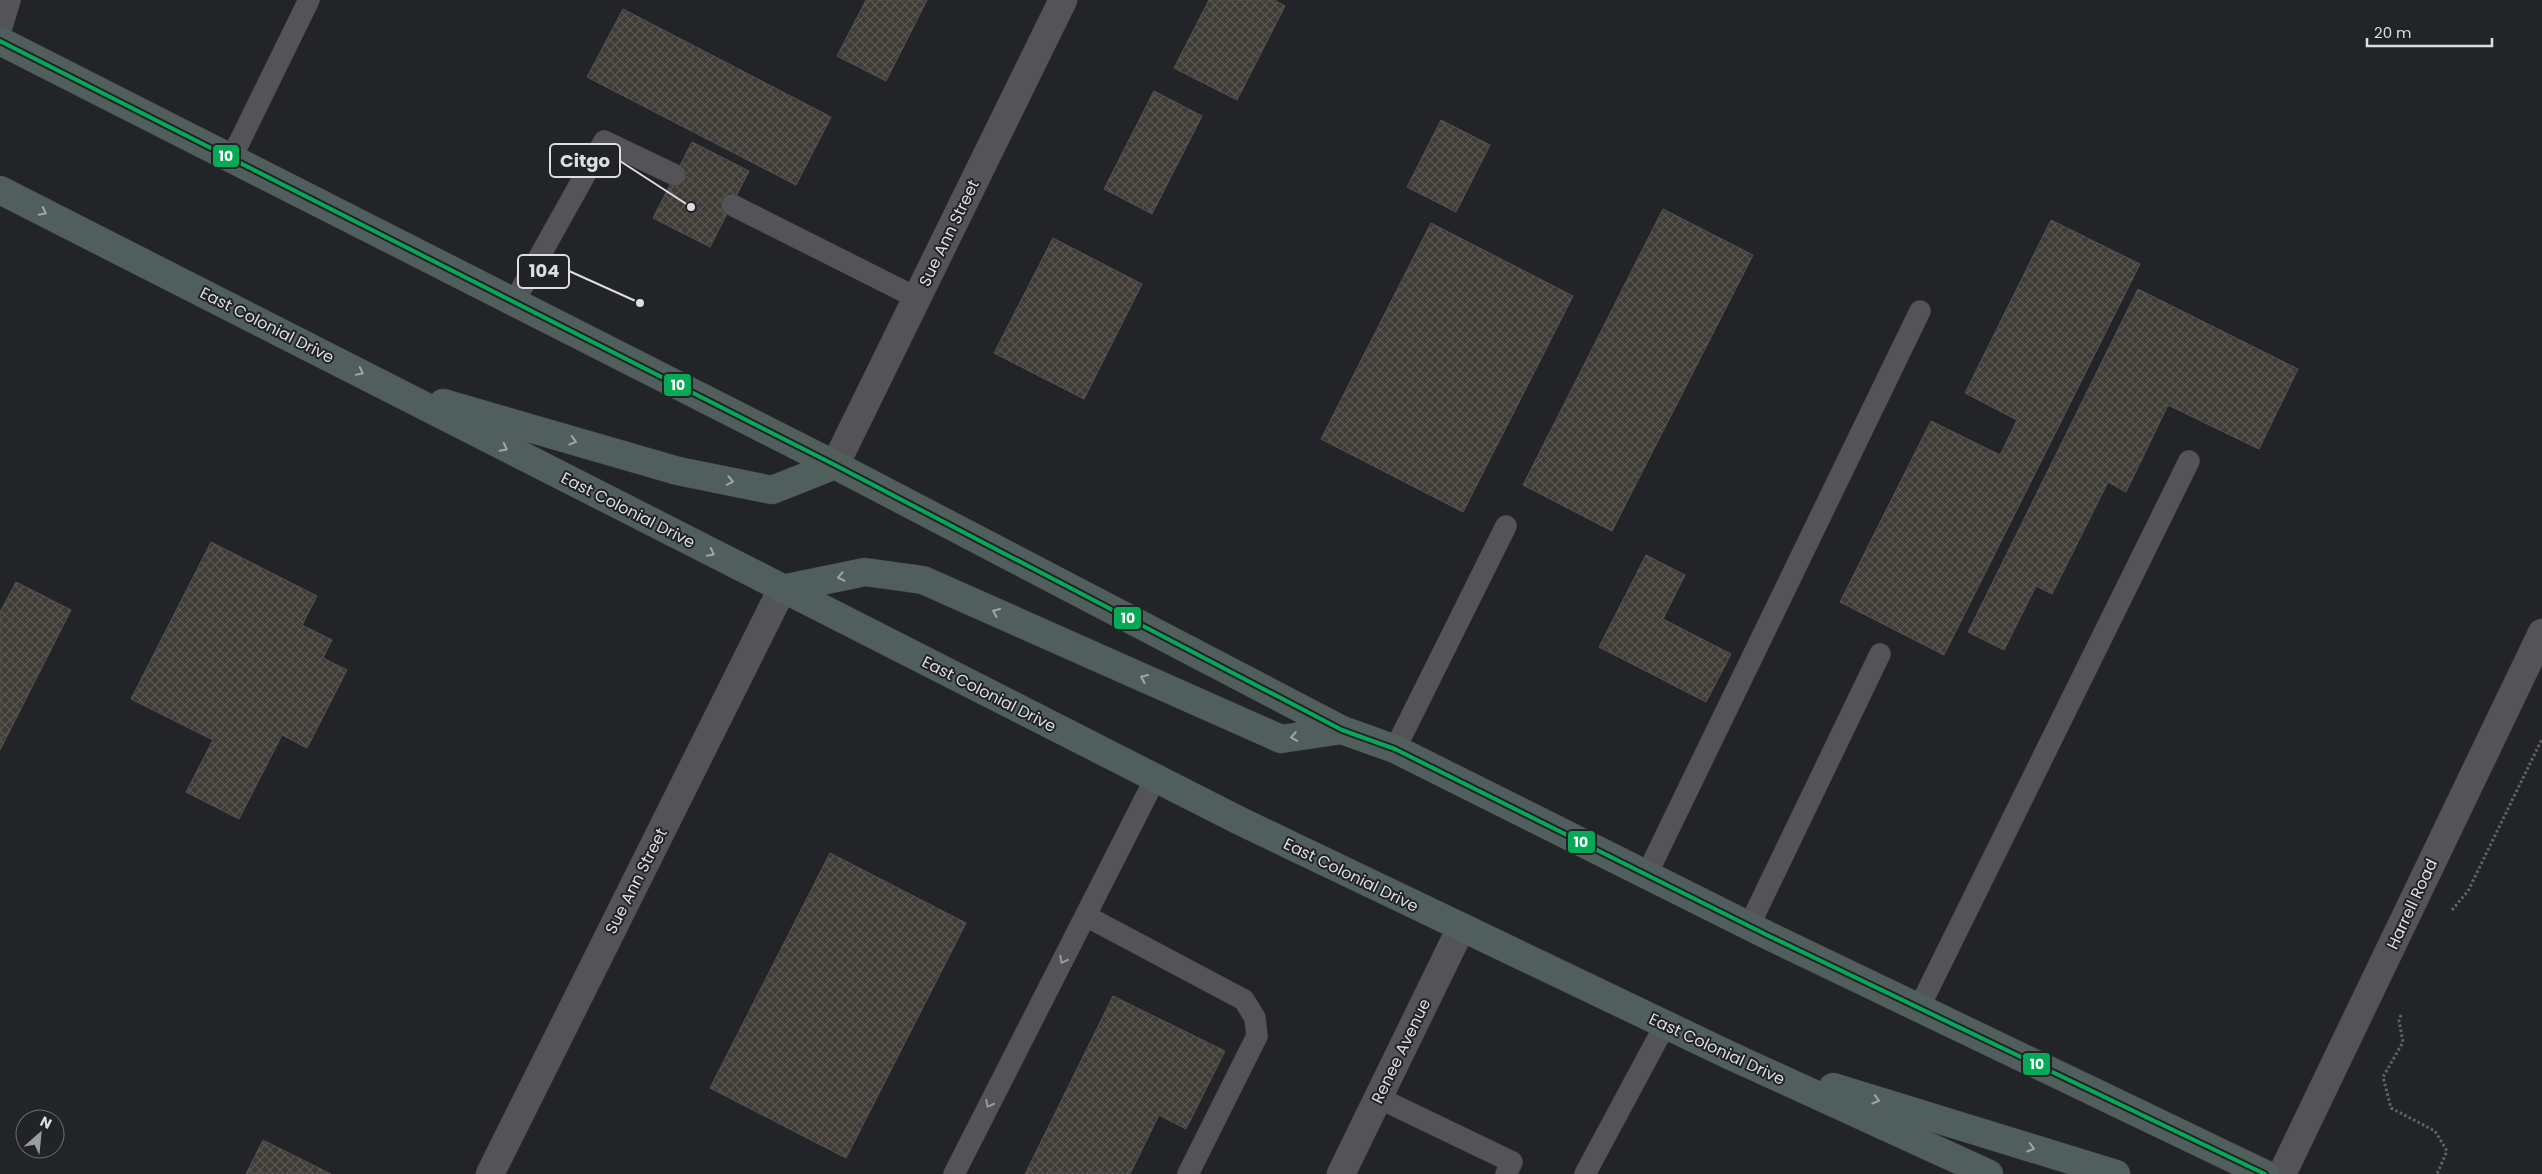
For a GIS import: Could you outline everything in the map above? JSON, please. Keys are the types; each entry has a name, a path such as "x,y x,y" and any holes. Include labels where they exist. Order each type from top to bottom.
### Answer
{"highway":[{"path":"0,41 835,465 1342,730 1395,749 1749,926 2265,1174"},
{"name":"East Colonial Drive","path":"0,190 392,388 463,427 1155,779 1665,1025 1989,1174"},
{"path":"392,388 678,471 772,490 835,465"},
{"path":"782,589 865,572 923,580 1281,739 1342,730"},
{"path":"1729,1055 2116,1174"}],"street":[{"name":"Sue Ann Street","path":"835,465 1063,0"},
{"name":"Sue Ann Street","path":"490,1174 782,589"},
{"name":"Harrell Road","path":"2282,1174 2542,633"},
{"name":"Renee Avenue","path":"1341,1174 1461,928"}],"lane":[{"path":"0,33 10,0"},
{"path":"232,159 309,0"},
{"path":"514,302 604,141 676,175"},
{"path":"732,205 917,298"},
{"path":"1647,874 1920,311"},
{"path":"1919,1008 2189,461"},
{"path":"1395,749 1506,526"},
{"path":"1749,926 1880,654"},
{"path":"954,1174 1155,779"},
{"path":"1086,916 1244,1000 1255,1018 1257,1036 1188,1174"},
{"path":"1585,1174 1665,1025"},
{"path":"1378,1098 1512,1162 1506,1174"}],"path":[{"path":"2449,915 2468,891 2542,739"},
{"path":"2402,1013 2399,1021 2403,1042 2383,1077 2391,1108 2435,1131 2447,1151 2437,1174"}],"building":[{"path":"866,0 927,0 886,81 837,56"},
{"path":"1209,0 1274,0 1285,6 1237,100 1174,68"},
{"path":"623,9 831,117 796,185 587,77"},
{"path":"1154,91 1202,116 1152,214 1104,189"},
{"path":"1441,120 1490,145 1456,212 1407,187"},
{"path":"692,142 749,171 710,247 653,218"},
{"path":"1663,209 1753,255 1612,531 1523,485"},
{"path":"2051,220 2140,264 1944,655 1840,602 1931,421 2000,455 2017,420 1965,393"},
{"path":"1431,223 1573,296 1463,512 1321,439"},
{"path":"1053,238 1142,284 1084,399 994,353"},
{"path":"2138,289 2298,369 2259,449 2168,405 2126,492 2108,482 2052,594 2036,586 2004,650 1968,632"},
{"path":"211,542 317,596 302,625 332,640 323,658 347,670 307,748 282,735 239,819 186,792 213,740 131,699"},
{"path":"1646,555 1685,575 1663,619 1731,654 1706,702 1599,647"},
{"path":"16,582 71,610 0,750 0,612"},
{"path":"830,853 966,923 846,1158 710,1088"},
{"path":"1113,996 1225,1051 1186,1129 1159,1115 1130,1174 1025,1174"},
{"path":"263,1140 331,1174 246,1174"}],"transit line":[{"name":"10","path":"0,41 835,465 1342,730 1395,749 1769,936 2265,1174"}],"place":[{"name":"Citgo","path":"691,207"},
{"name":"104","path":"640,303"}]}
